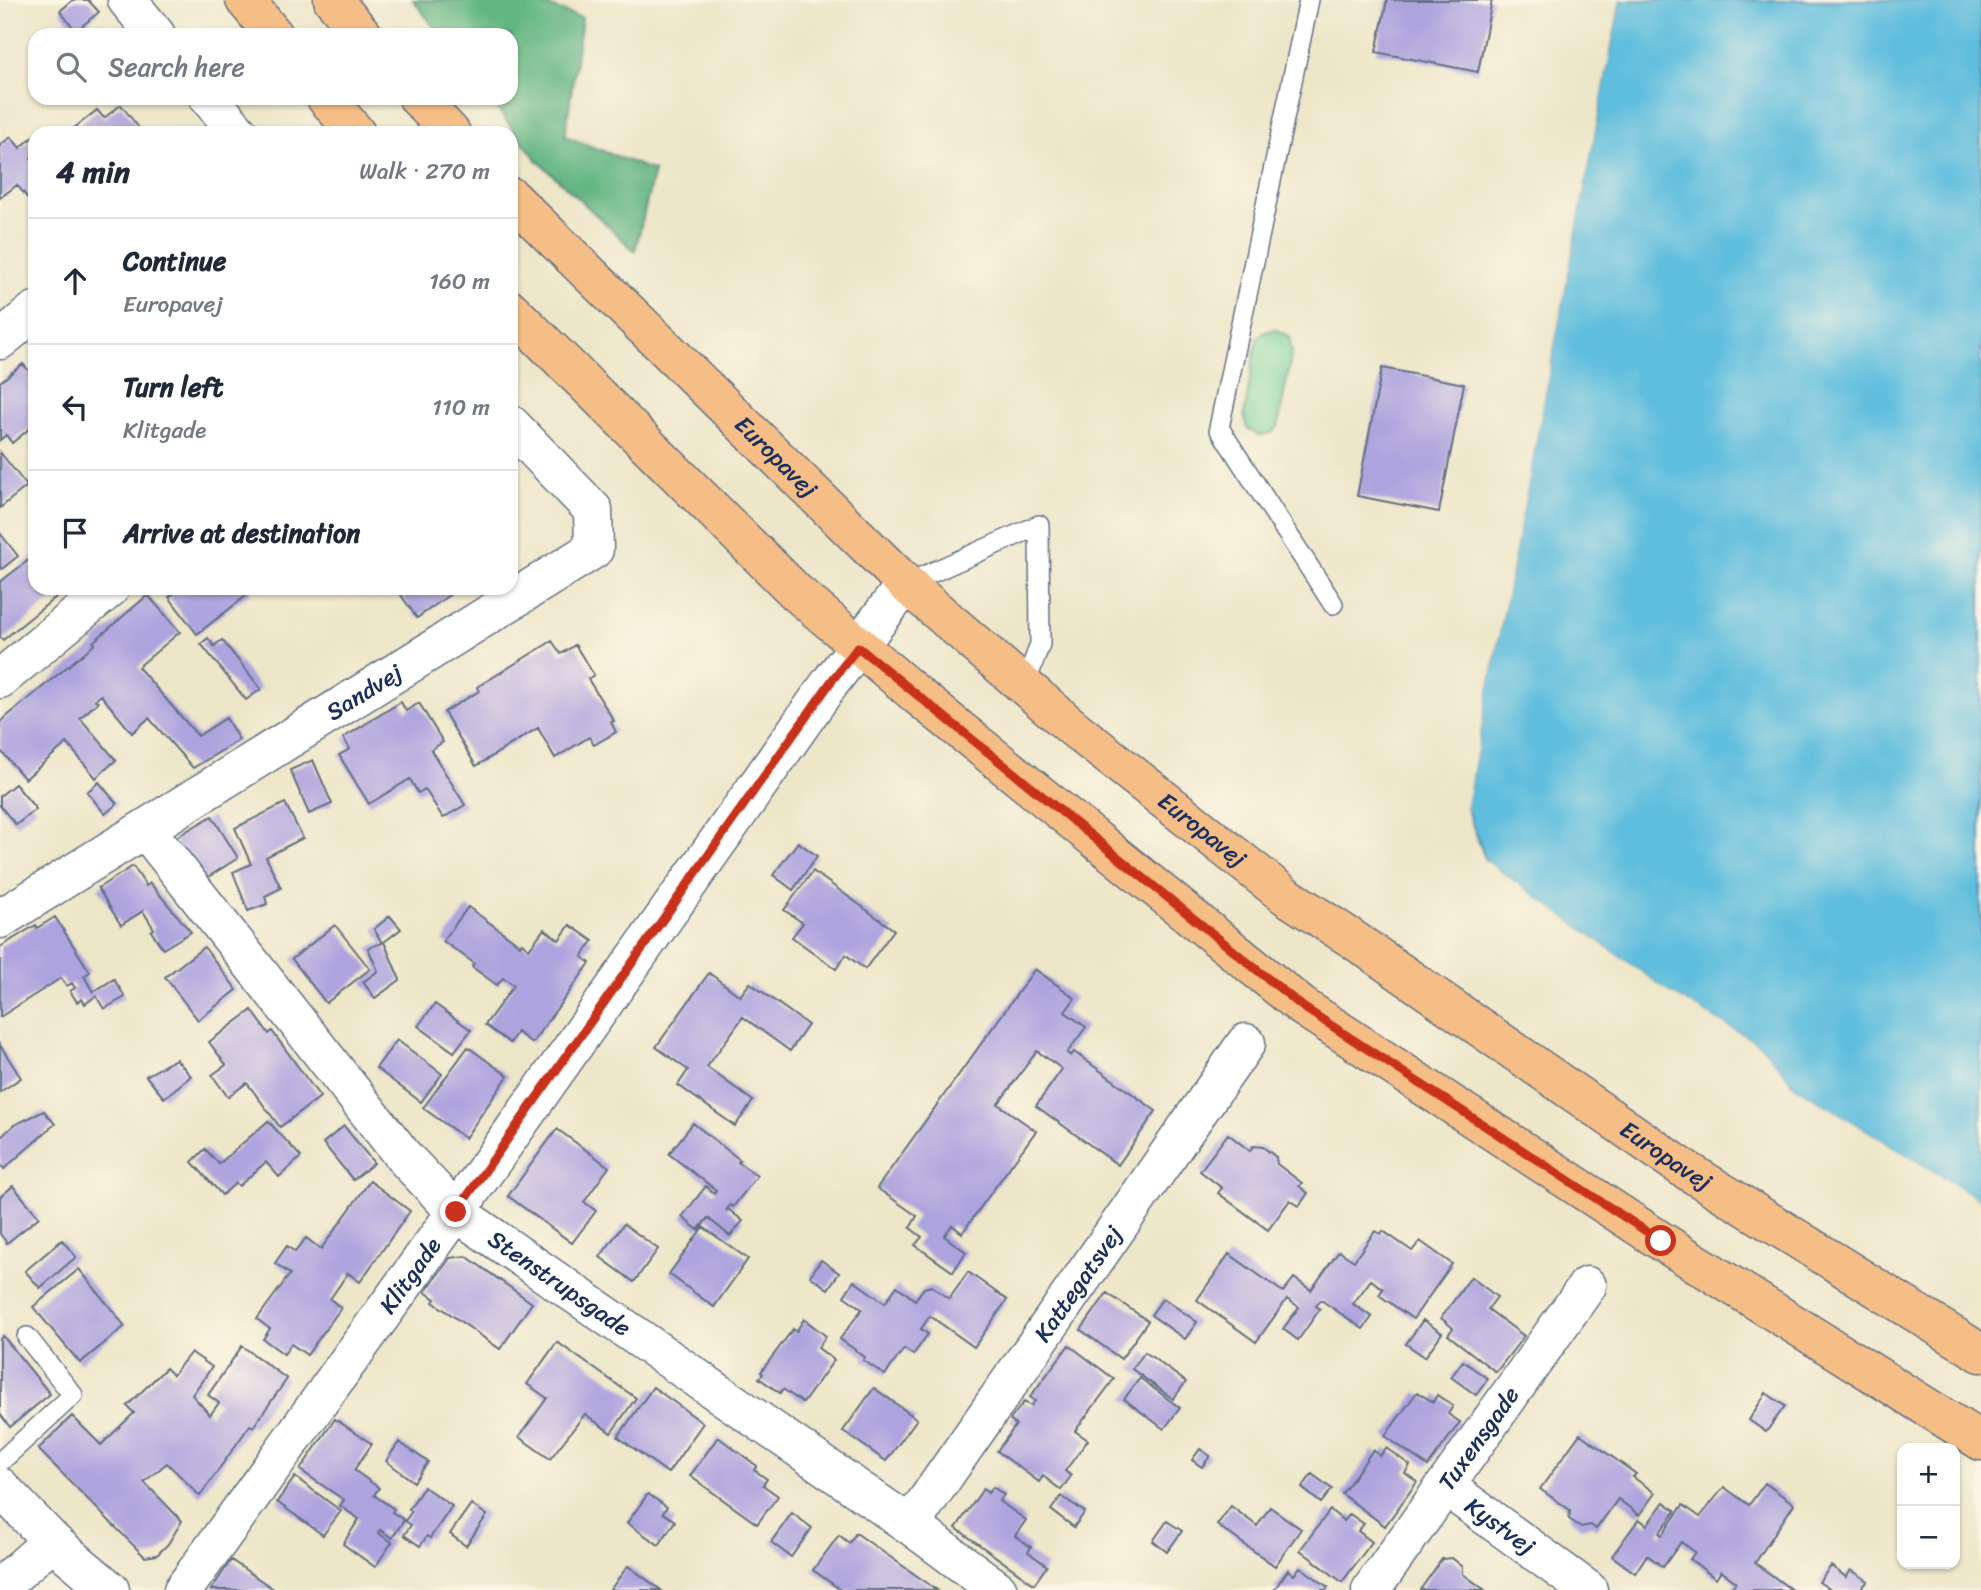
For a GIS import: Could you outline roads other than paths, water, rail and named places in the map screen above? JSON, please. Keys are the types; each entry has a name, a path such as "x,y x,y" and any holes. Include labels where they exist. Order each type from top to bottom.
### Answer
{"main road":[{"path":"245,0 268,28"},
{"path":"333,0 357,28"},
{"path":"333,105 350,126"},
{"path":"425,105 444,126"},
{"name":"Europavej","path":"518,204 906,584 1024,688 1286,896 1680,1166 1981,1353"},
{"path":"518,317 789,585 858,647 1303,1007 1661,1241 1981,1441"}],"street":[{"path":"127,0 150,28"},
{"path":"215,105 233,126"},
{"path":"0,340 28,318"},
{"name":"Sandvej","path":"0,919 594,549 593,510 518,432"},
{"name":"Klitgade","path":"183,1590 456,1212 830,683 906,584"},
{"path":"0,678 101,595"},
{"name":"Stenstrupsgade","path":"146,830 403,1156 456,1212 909,1525 998,1590"},
{"name":"Kattegatsvej","path":"909,1525 1246,1043"},
{"name":"Tuxensgade","path":"1371,1590 1587,1286"},
{"name":"Kystvej","path":"1445,1486 1588,1590"},
{"path":"0,1487 52,1541 110,1590"},
{"path":"0,1587 52,1541"}],"lane":[{"path":"1309,0 1219,428 1333,604"},
{"path":"906,584 1039,525 1040,645 1024,688"},
{"path":"0,1462 73,1395 27,1337"}],"water":[{"path":"1620,0 1981,0 1981,1201 1794,1086 1760,1045 1672,994 1486,861 1466,807"}]}
